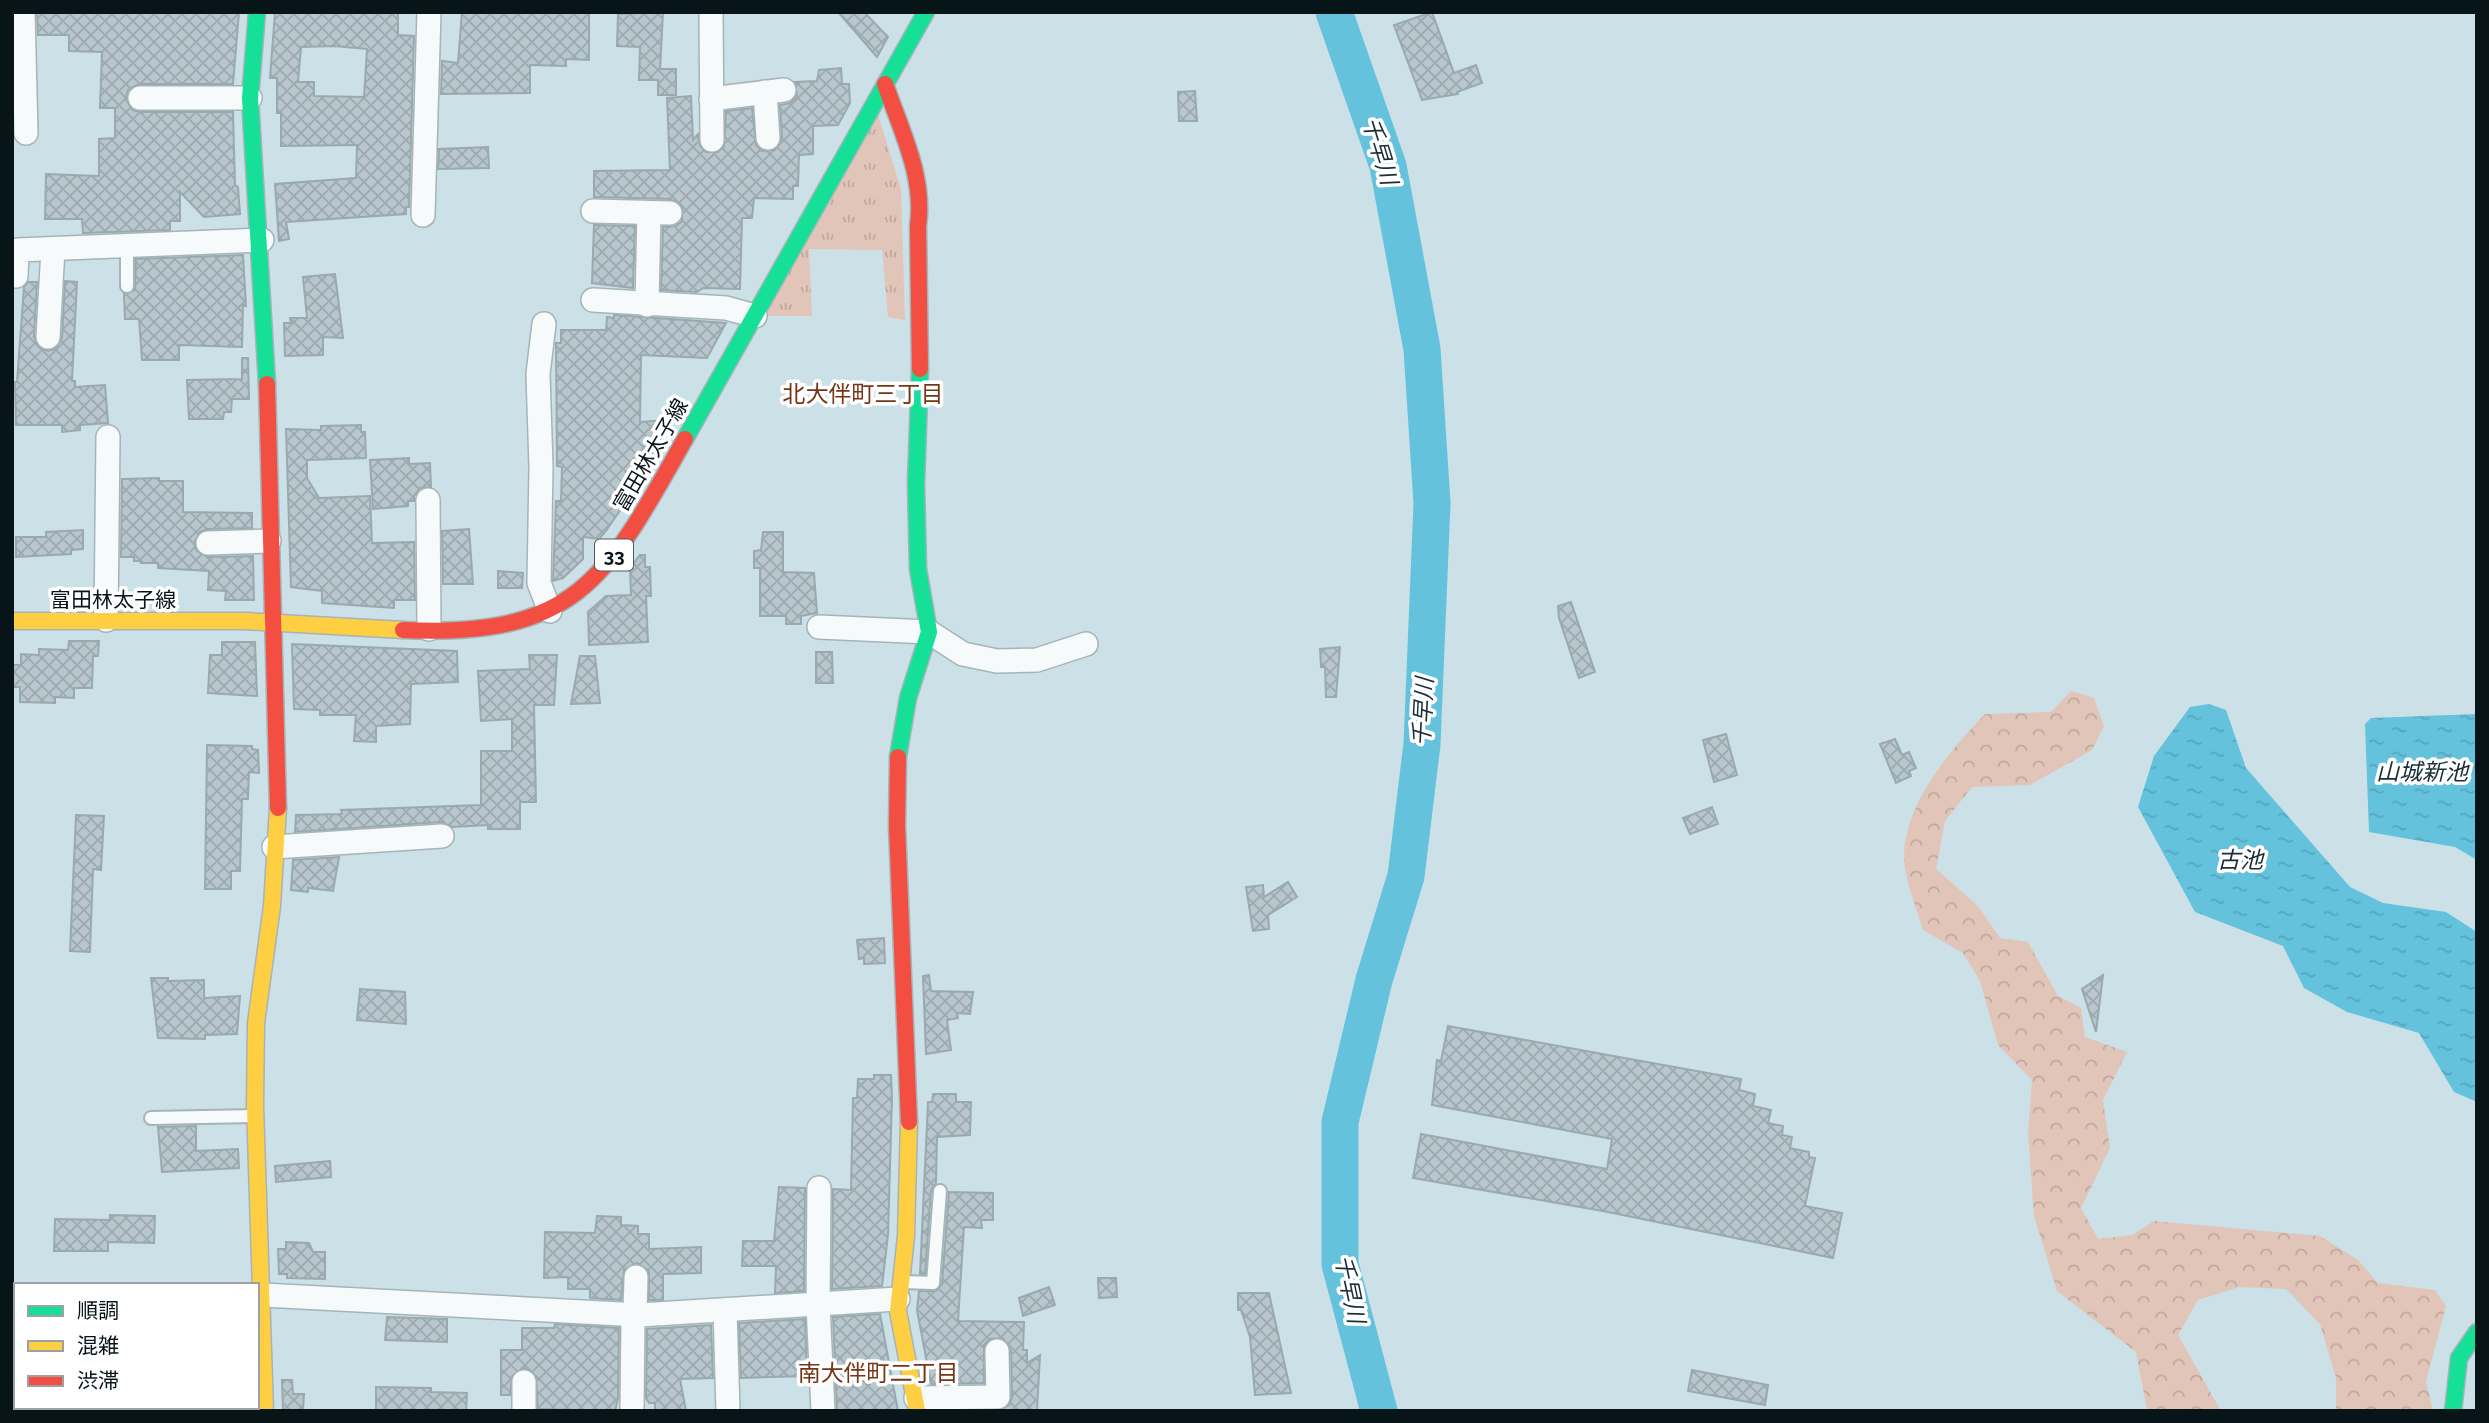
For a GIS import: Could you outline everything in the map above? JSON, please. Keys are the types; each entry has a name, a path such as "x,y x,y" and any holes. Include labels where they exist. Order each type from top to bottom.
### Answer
{"street":[{"path":"23,12 26,133"},
{"path":"257,12 250,98 262,240 278,810 272,906 256,1023 255,1116 265,1411"},
{"path":"423,215 429,12"},
{"path":"711,12 712,140"},
{"name":"富田林太子線","path":"12,621 273,622 429,629 490,628 550,611 587,585 627,536 755,316 926,12"},
{"path":"885,84 920,190 921,330 916,484 918,569 929,632 908,698 898,753 898,873 909,1098 900,1291 916,1404 1008,1397 997,1351"},
{"path":"710,99 775,91 768,138"},
{"path":"140,97 250,98"},
{"path":"593,211 659,213 647,305"},
{"path":"12,276 16,276 17,250 262,240"},
{"path":"48,337 53,249"},
{"path":"593,300 726,308 755,316"},
{"path":"544,324 538,374 541,467 539,583 550,611"},
{"path":"106,620 108,436"},
{"path":"428,500 429,629"},
{"path":"208,543 269,541"},
{"path":"820,627 929,632 963,654 997,661 1037,660 1086,644"},
{"path":"274,846 442,836"},
{"path":"819,1188 818,1305 823,1411"},
{"path":"632,1411 636,1277"},
{"path":"260,1295 634,1315 818,1305 900,1291"},
{"path":"725,1310 728,1411"},
{"path":"2454,1411 2457,1365 2467,1340 2477,1332"},
{"path":"524,1382 524,1411"}],"lane":[{"path":"127,245 127,286"},
{"path":"150,1118 255,1116"},
{"path":"900,1291 933,1283 940,1191"}],"shaded area":[{"path":"14,1305 14,1409 258,1411 12,1411"}],"green space":[{"path":"878,115 901,189 905,320 888,317 882,250 809,249 812,316 765,316"},
{"path":"2071,691 2094,698 2104,726 2092,750 2030,785 1972,787 1945,821 1936,869 1978,906 2000,938 2028,942 2058,996 2081,1008 2085,1037 2127,1052 2103,1100 2110,1148 2081,1208 2098,1239 2132,1235 2154,1221 2320,1236 2358,1260 2378,1283 2435,1290 2446,1306 2426,1382 2433,1411 2336,1411 2336,1378 2320,1324 2286,1289 2239,1287 2198,1300 2178,1335 2221,1411 2147,1411 2136,1352 2057,1291 2034,1216 2028,1132 2032,1080 1998,1045 1980,981 1963,953 1923,930 1906,876 1905,847 1917,804 1928,784 1956,746 1985,714 2051,712"}],"water":[{"name":"古池","path":"2209,704 2226,710 2246,768 2350,887 2383,903 2446,912 2477,932 2477,1102 2454,1092 2419,1033 2347,1012 2304,988 2283,946 2195,912 2138,807 2154,756 2190,707"},
{"name":"山城新池","path":"2477,714 2477,860 2455,847 2369,832 2365,724 2371,718"}],"building":[{"path":"37,12 239,12 233,84 139,84 128,90 126,99 132,110 140,112 233,112 235,185 238,187 240,214 204,217 180,192 180,221 170,221 170,230 83,233 82,219 45,219 46,174 99,176 99,139 115,138 115,108 100,108 102,52 69,51 69,35 38,35"},
{"path":"275,12 398,12 398,35 414,36 409,207 406,207 406,214 286,222 289,239 279,241 275,184 356,178 357,145 281,146 277,78 270,78","holes":["301,47 367,49 364,97 314,96 314,82 298,82"]},
{"path":"462,12 589,12 589,60 566,59 566,66 530,65 530,93 441,94 442,61 458,63"},
{"path":"663,12 660,69 676,69 676,95 658,95 658,80 639,80 640,47 617,46 618,14"},
{"path":"838,12 864,12 888,37 877,57"},
{"path":"1432,12 1454,73 1476,65 1482,83 1457,92 1458,94 1422,100 1394,25"},
{"path":"841,68 842,84 849,84 850,103 838,125 813,126 813,154 799,155 798,186 793,186 793,199 754,198 752,218 742,218 740,289 703,288 697,292 661,290 663,227 676,226 682,221 682,206 670,199 594,197 594,171 670,170 667,98 691,96 693,140 698,134 700,146 706,152 718,152 724,146 726,111 752,108 756,145 762,151 775,150 782,138 780,105 790,103 797,96 795,82 817,81 819,70"},
{"path":"1195,91 1197,121 1179,121 1178,92"},
{"path":"488,147 489,168 438,169 439,149"},
{"path":"594,225 635,226 633,288 592,283"},
{"path":"243,255 246,306 243,305 242,347 179,345 179,360 142,360 139,319 125,319 124,294 135,290 136,259"},
{"path":"335,274 343,338 323,337 323,355 285,356 284,323 291,323 290,318 307,318 303,277"},
{"path":"65,281 77,282 72,381 75,381 75,387 105,385 108,423 80,425 80,430 62,432 62,425 16,425 15,382 24,287 28,282 37,282 34,337 40,348 48,351 55,349 62,338"},
{"path":"614,315 726,323 707,358 641,355 640,422 666,420 666,429 641,474 628,474 623,506 606,531 599,539 583,537 583,559 563,578 553,581 556,501 561,501 562,467 557,466 556,343 561,343 561,330 606,330 607,317 614,318"},
{"path":"242,358 248,358 249,399 232,399 231,412 224,412 223,419 189,419 187,380 242,379"},
{"path":"361,425 361,432 365,432 366,458 307,460 307,478 319,498 370,496 372,543 414,542 415,600 394,600 394,608 322,603 322,591 291,587 286,429 321,430 321,426"},
{"path":"409,458 409,464 430,463 431,487 420,488 414,501 408,501 408,506 373,509 370,460"},
{"path":"159,478 159,481 183,481 183,512 252,513 252,528 207,529 200,532 194,543 197,551 208,557 253,556 254,600 225,600 226,591 208,590 209,571 158,568 158,563 141,563 134,561 134,557 121,557 122,479"},
{"path":"469,529 473,584 443,584 442,531"},
{"path":"83,530 83,549 71,550 71,554 16,557 16,537 46,537 46,532"},
{"path":"763,532 783,532 783,572 814,573 817,613 801,616 801,624 786,624 786,616 760,616 760,568 754,568 754,551 761,550"},
{"path":"640,555 645,555 645,567 650,567 651,596 646,596 648,642 589,645 588,612 606,596 631,595 630,568"},
{"path":"498,571 523,573 522,588 498,588"},
{"path":"1571,602 1595,672 1579,678 1559,618 1558,606"},
{"path":"69,641 99,641 98,656 93,656 92,688 74,688 74,698 55,697 55,703 20,702 20,687 13,687 13,665 21,665 21,654 39,655 39,649 68,650"},
{"path":"222,642 255,642 257,696 208,693 210,655 222,655"},
{"path":"292,644 457,651 458,682 411,684 410,724 376,726 376,742 354,741 356,715 320,715 320,710 294,709"},
{"path":"1340,647 1336,697 1326,697 1325,667 1321,667 1320,649"},
{"path":"816,652 832,652 833,683 816,683"},
{"path":"529,655 557,655 554,705 534,705 536,802 520,802 520,829 488,829 488,825 452,827 441,822 295,832 296,815 342,814 341,810 481,805 481,751 512,751 512,719 481,721 478,671 530,669"},
{"path":"580,656 595,656 600,703 571,704"},
{"path":"1726,734 1737,775 1714,782 1703,740"},
{"path":"1895,739 1902,755 1909,752 1916,768 1909,771 1911,776 1896,783 1880,744"},
{"path":"207,745 252,746 252,749 258,750 259,773 249,772 248,799 242,799 240,871 231,871 231,889 205,889"},
{"path":"1712,807 1718,824 1690,834 1683,818"},
{"path":"76,815 104,816 101,870 93,869 90,952 70,951"},
{"path":"339,857 333,891 308,888 308,892 291,890 293,860"},
{"path":"1288,882 1297,897 1268,915 1269,929 1253,931 1246,887 1263,885 1264,897"},
{"path":"884,938 885,963 864,964 864,958 859,959 857,940"},
{"path":"929,975 931,991 973,992 970,1014 957,1013 958,1018 947,1020 951,1050 926,1054 923,976"},
{"path":"2103,975 2096,1032 2082,989"},
{"path":"151,978 168,978 168,981 204,980 204,998 240,996 237,1034 205,1035 205,1039 158,1038"},
{"path":"360,989 405,992 406,1024 357,1020"},
{"path":"1448,1026 1741,1079 1739,1090 1755,1094 1753,1106 1771,1110 1768,1123 1783,1126 1782,1135 1792,1137 1790,1148 1809,1152 1809,1157 1815,1158 1805,1206 1842,1213 1833,1258 1603,1211 1413,1178 1421,1134 1607,1169 1612,1139 1432,1105 1437,1060 1441,1061"},
{"path":"874,1075 891,1075 892,1098 888,1235 882,1286 832,1289 833,1189 851,1190 853,1098 857,1098 858,1079 874,1079"},
{"path":"933,1094 956,1094 956,1102 971,1102 970,1135 937,1137 936,1183 931,1190 925,1274 920,1274 928,1102 932,1102"},
{"path":"196,1126 196,1151 238,1149 239,1168 162,1172 158,1127"},
{"path":"330,1161 331,1177 276,1182 275,1166"},
{"path":"779,1187 805,1188 804,1291 775,1293 776,1266 742,1266 743,1241 774,1241"},
{"path":"949,1192 993,1193 993,1220 981,1220 982,1228 964,1227 958,1321 1024,1322 1023,1350 1027,1350 1027,1363 1040,1355 1037,1411 999,1411 1010,1404 1012,1397 1011,1351 1003,1338 990,1339 984,1345 984,1383 931,1384 917,1310 919,1291 936,1291 942,1284"},
{"path":"110,1215 155,1216 154,1243 108,1242 108,1251 54,1251 55,1219 110,1220"},
{"path":"597,1216 621,1217 621,1225 638,1226 638,1234 649,1234 649,1249 701,1247 701,1273 663,1274 663,1300 649,1300 649,1271 637,1263 624,1270 621,1300 590,1298 590,1289 568,1289 568,1277 544,1278 545,1232 595,1233"},
{"path":"286,1242 309,1243 313,1252 325,1252 325,1279 287,1278 287,1274 279,1274 278,1249 286,1249"},
{"path":"1098,1278 1116,1278 1117,1297 1099,1298"},
{"path":"1049,1287 1055,1305 1023,1316 1019,1298"},
{"path":"1238,1293 1269,1293 1291,1393 1255,1395 1250,1337 1241,1310 1238,1310"},
{"path":"880,1314 898,1411 837,1411 833,1317"},
{"path":"387,1317 447,1319 447,1342 385,1340"},
{"path":"805,1319 807,1376 741,1378 739,1323"},
{"path":"555,1324 619,1328 618,1399 615,1411 538,1409 536,1376 525,1368 512,1376 510,1395 501,1395 501,1350 522,1350 522,1328 554,1328"},
{"path":"711,1325 713,1378 680,1379 686,1411 655,1411 655,1403 649,1403 646,1398 647,1329"},
{"path":"1692,1370 1768,1385 1765,1405 1688,1391"},
{"path":"282,1380 292,1380 293,1394 304,1394 303,1411 283,1411"},
{"path":"376,1387 431,1388 431,1392 467,1393 466,1411 376,1411"}],"waterway":[{"name":"千早川","path":"1334,12 1388,166 1422,349 1432,503 1422,744 1406,876 1374,980 1340,1122 1340,1264 1379,1411"}],"traffic: fast":[{"path":"257,12 250,98 267,384"},
{"path":"685,439 926,12"},
{"path":"898,757 908,698 929,632 918,569 916,484 920,369"},
{"path":"2453,1411 2459,1358 2477,1332"}],"traffic: slow":[{"path":"12,621 245,621 403,630"},
{"path":"265,1411 255,1106 256,1023 272,906 278,808"},
{"path":"909,1122 906,1236 898,1311 917,1411"}],"traffic: jam":[{"path":"885,84 910,154 918,190 920,369"},
{"path":"267,384 278,808"},
{"path":"403,630 462,630 510,623 548,610 580,590 607,563 632,529 685,439"},
{"path":"898,757 897,826 909,1122"}],"district":[{"name":"北大伴町三丁目","path":"863,394"},
{"name":"南大伴町二丁目","path":"878,1373"}]}
